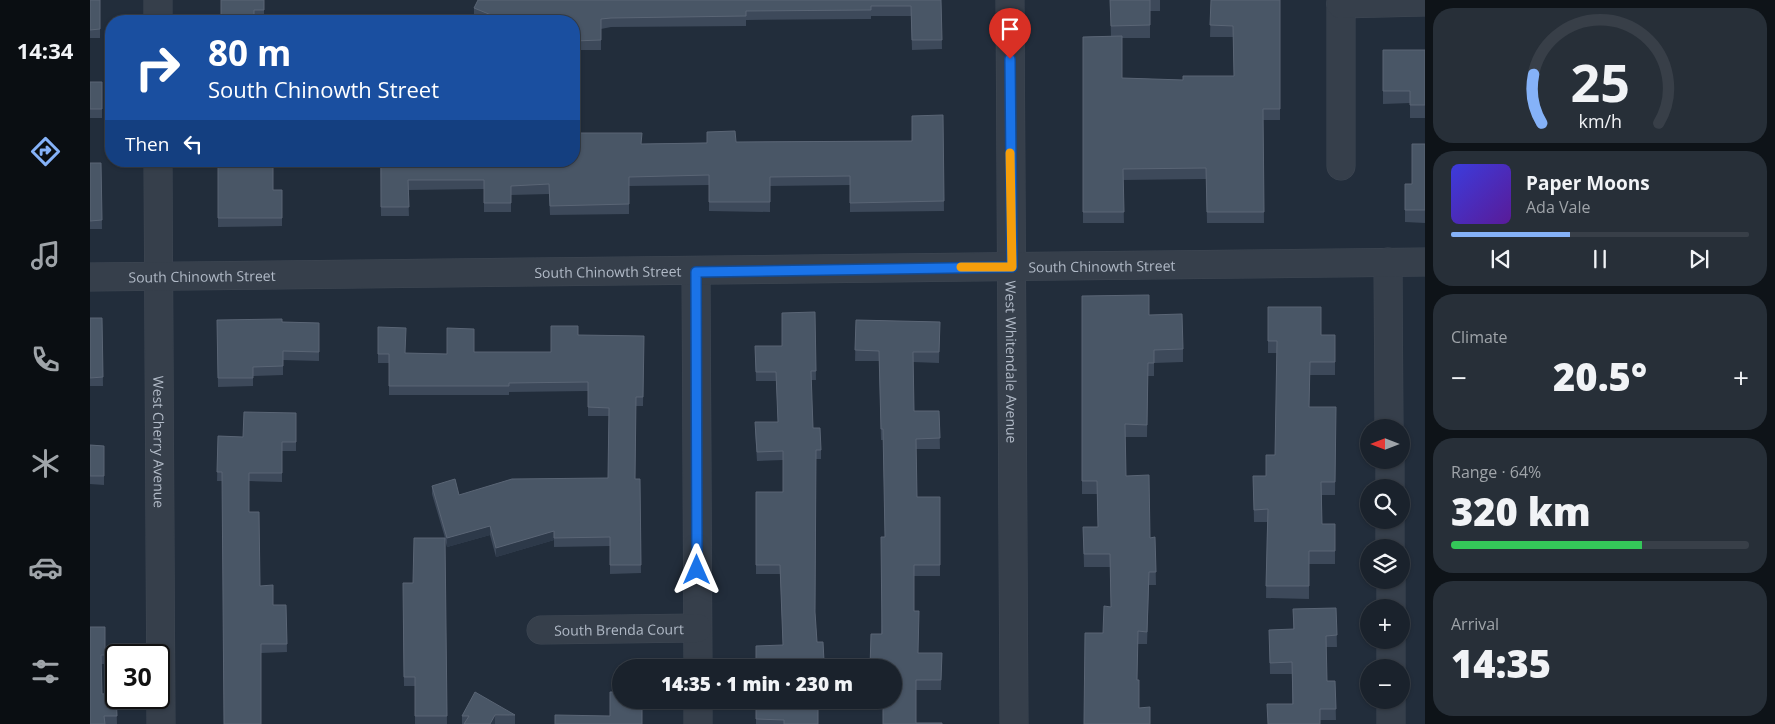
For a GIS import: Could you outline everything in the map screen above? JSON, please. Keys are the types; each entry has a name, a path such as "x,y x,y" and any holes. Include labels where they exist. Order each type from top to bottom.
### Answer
{"street":[{"path":"158,0 158,15"},
{"name":"West Whitendale Avenue","path":"1010,0 1014,724"},
{"path":"1342,166 1341,2 1425,2"},
{"name":"West Cherry Avenue","path":"158,167 161,724"},
{"path":"1388,262 1390,419"},
{"name":"South Chinowth Street","path":"90,277 696,272 1425,262"},
{"path":"696,272 698,659"},
{"name":"South Brenda Court","path":"541,630 697,628"},
{"path":"698,709 698,724"},
{"path":"1391,709 1392,724"}],"building":[{"path":"90,0 100,0 100,29 90,30"},
{"path":"221,0 264,0 264,10 254,10 254,15 221,15"},
{"path":"478,0 941,0 942,40 912,40 911,6 871,6 871,10 746,11 746,16 601,19 601,40 580,41 580,15 491,15 474,8"},
{"path":"1110,0 1150,0 1150,25 1111,26"},
{"path":"1211,0 1280,0 1280,109 1263,109 1264,212 1207,212 1206,168 1123,169 1124,212 1083,212 1083,37 1122,36 1122,78 1183,80 1183,76 1234,76 1233,26 1210,25"},
{"path":"1383,50 1425,50 1425,105 1410,105 1410,91 1383,91"},
{"path":"90,82 102,82 102,109 90,109"},
{"path":"943,115 944,201 850,203 850,176 770,177 770,202 709,202 709,175 629,177 629,204 550,206 549,184 511,186 511,203 484,203 484,180 408,180 409,207 381,207 381,167 580,167 580,133 642,133 641,144 707,143 707,132 735,131 736,142 912,141 912,116"},
{"path":"1412,144 1425,144 1425,210 1405,210 1405,184 1412,184"},
{"path":"90,163 101,163 102,220 90,221"},
{"path":"218,167 273,167 273,190 282,190 282,218 218,218"},
{"path":"1149,295 1149,315 1182,314 1183,349 1154,350 1154,363 1148,363 1147,425 1125,424 1126,476 1149,475 1150,538 1155,537 1156,572 1149,572 1147,632 1138,631 1137,680 1139,680 1139,708 1150,707 1150,724 1084,724 1085,633 1103,633 1104,606 1111,607 1110,554 1084,554 1083,527 1098,527 1097,481 1082,481 1082,296"},
{"path":"1268,307 1321,307 1321,335 1335,335 1335,362 1310,362 1309,407 1336,407 1335,482 1321,482 1322,524 1335,524 1335,551 1309,551 1309,586 1266,586 1268,509 1254,510 1253,476 1266,476 1266,455 1275,455 1277,341 1268,341"},
{"path":"815,312 816,371 811,371 813,428 820,428 821,450 816,450 815,612 817,642 823,642 824,659 756,659 756,646 783,645 780,565 756,565 756,492 783,492 783,451 757,452 755,422 778,422 776,372 756,372 755,346 782,346 782,313"},
{"path":"90,318 102,318 103,377 90,378"},
{"path":"282,319 282,322 319,323 319,352 283,351 283,366 253,367 253,378 218,378 217,320"},
{"path":"856,320 940,322 939,352 913,352 914,411 939,411 940,438 916,439 917,497 940,497 940,565 914,565 914,611 919,611 918,653 942,653 941,680 916,680 916,723 942,724 883,724 883,709 902,709 902,659 870,659 871,634 882,634 881,537 885,537 879,351 855,350"},
{"path":"551,326 578,326 578,335 644,336 643,397 636,397 635,479 640,479 641,565 610,565 610,537 554,538 554,531 496,548 490,526 447,538 432,486 455,479 459,495 512,479 608,478 609,408 588,407 588,382 509,383 509,386 389,386 389,354 378,354 378,327 406,328 405,353 447,354 447,328 474,329 474,352 551,352"},
{"path":"244,412 296,413 296,442 282,442 282,473 249,473 249,512 259,512 260,586 273,585 273,605 286,605 287,644 261,644 261,724 224,724 222,472 217,472 218,436 243,437"},
{"path":"90,445 104,446 104,476 90,476"},
{"path":"414,538 445,538 447,716 415,716 415,677 404,677 403,583 413,583"},
{"path":"1336,608 1337,635 1326,636 1327,681 1335,681 1336,709 1320,709 1320,724 1268,724 1267,704 1293,704 1292,662 1270,663 1269,630 1294,629 1293,609"},
{"path":"90,627 105,627 105,655 101,655 102,694 105,694 105,709 117,709 117,716 104,716 105,724 90,724"},
{"path":"475,692 515,715 495,715 490,724 464,724 469,716 462,716"},
{"path":"610,692 612,692 612,709 642,709 642,724 555,724 555,715 610,716"},
{"path":"756,709 818,709 818,724 784,724 784,720 756,719"}],"slow traffic":[{"path":"961,267 1012,267 1010,153"}],"route":[{"path":"697,570 696,272 1012,267 1010,59"}]}
